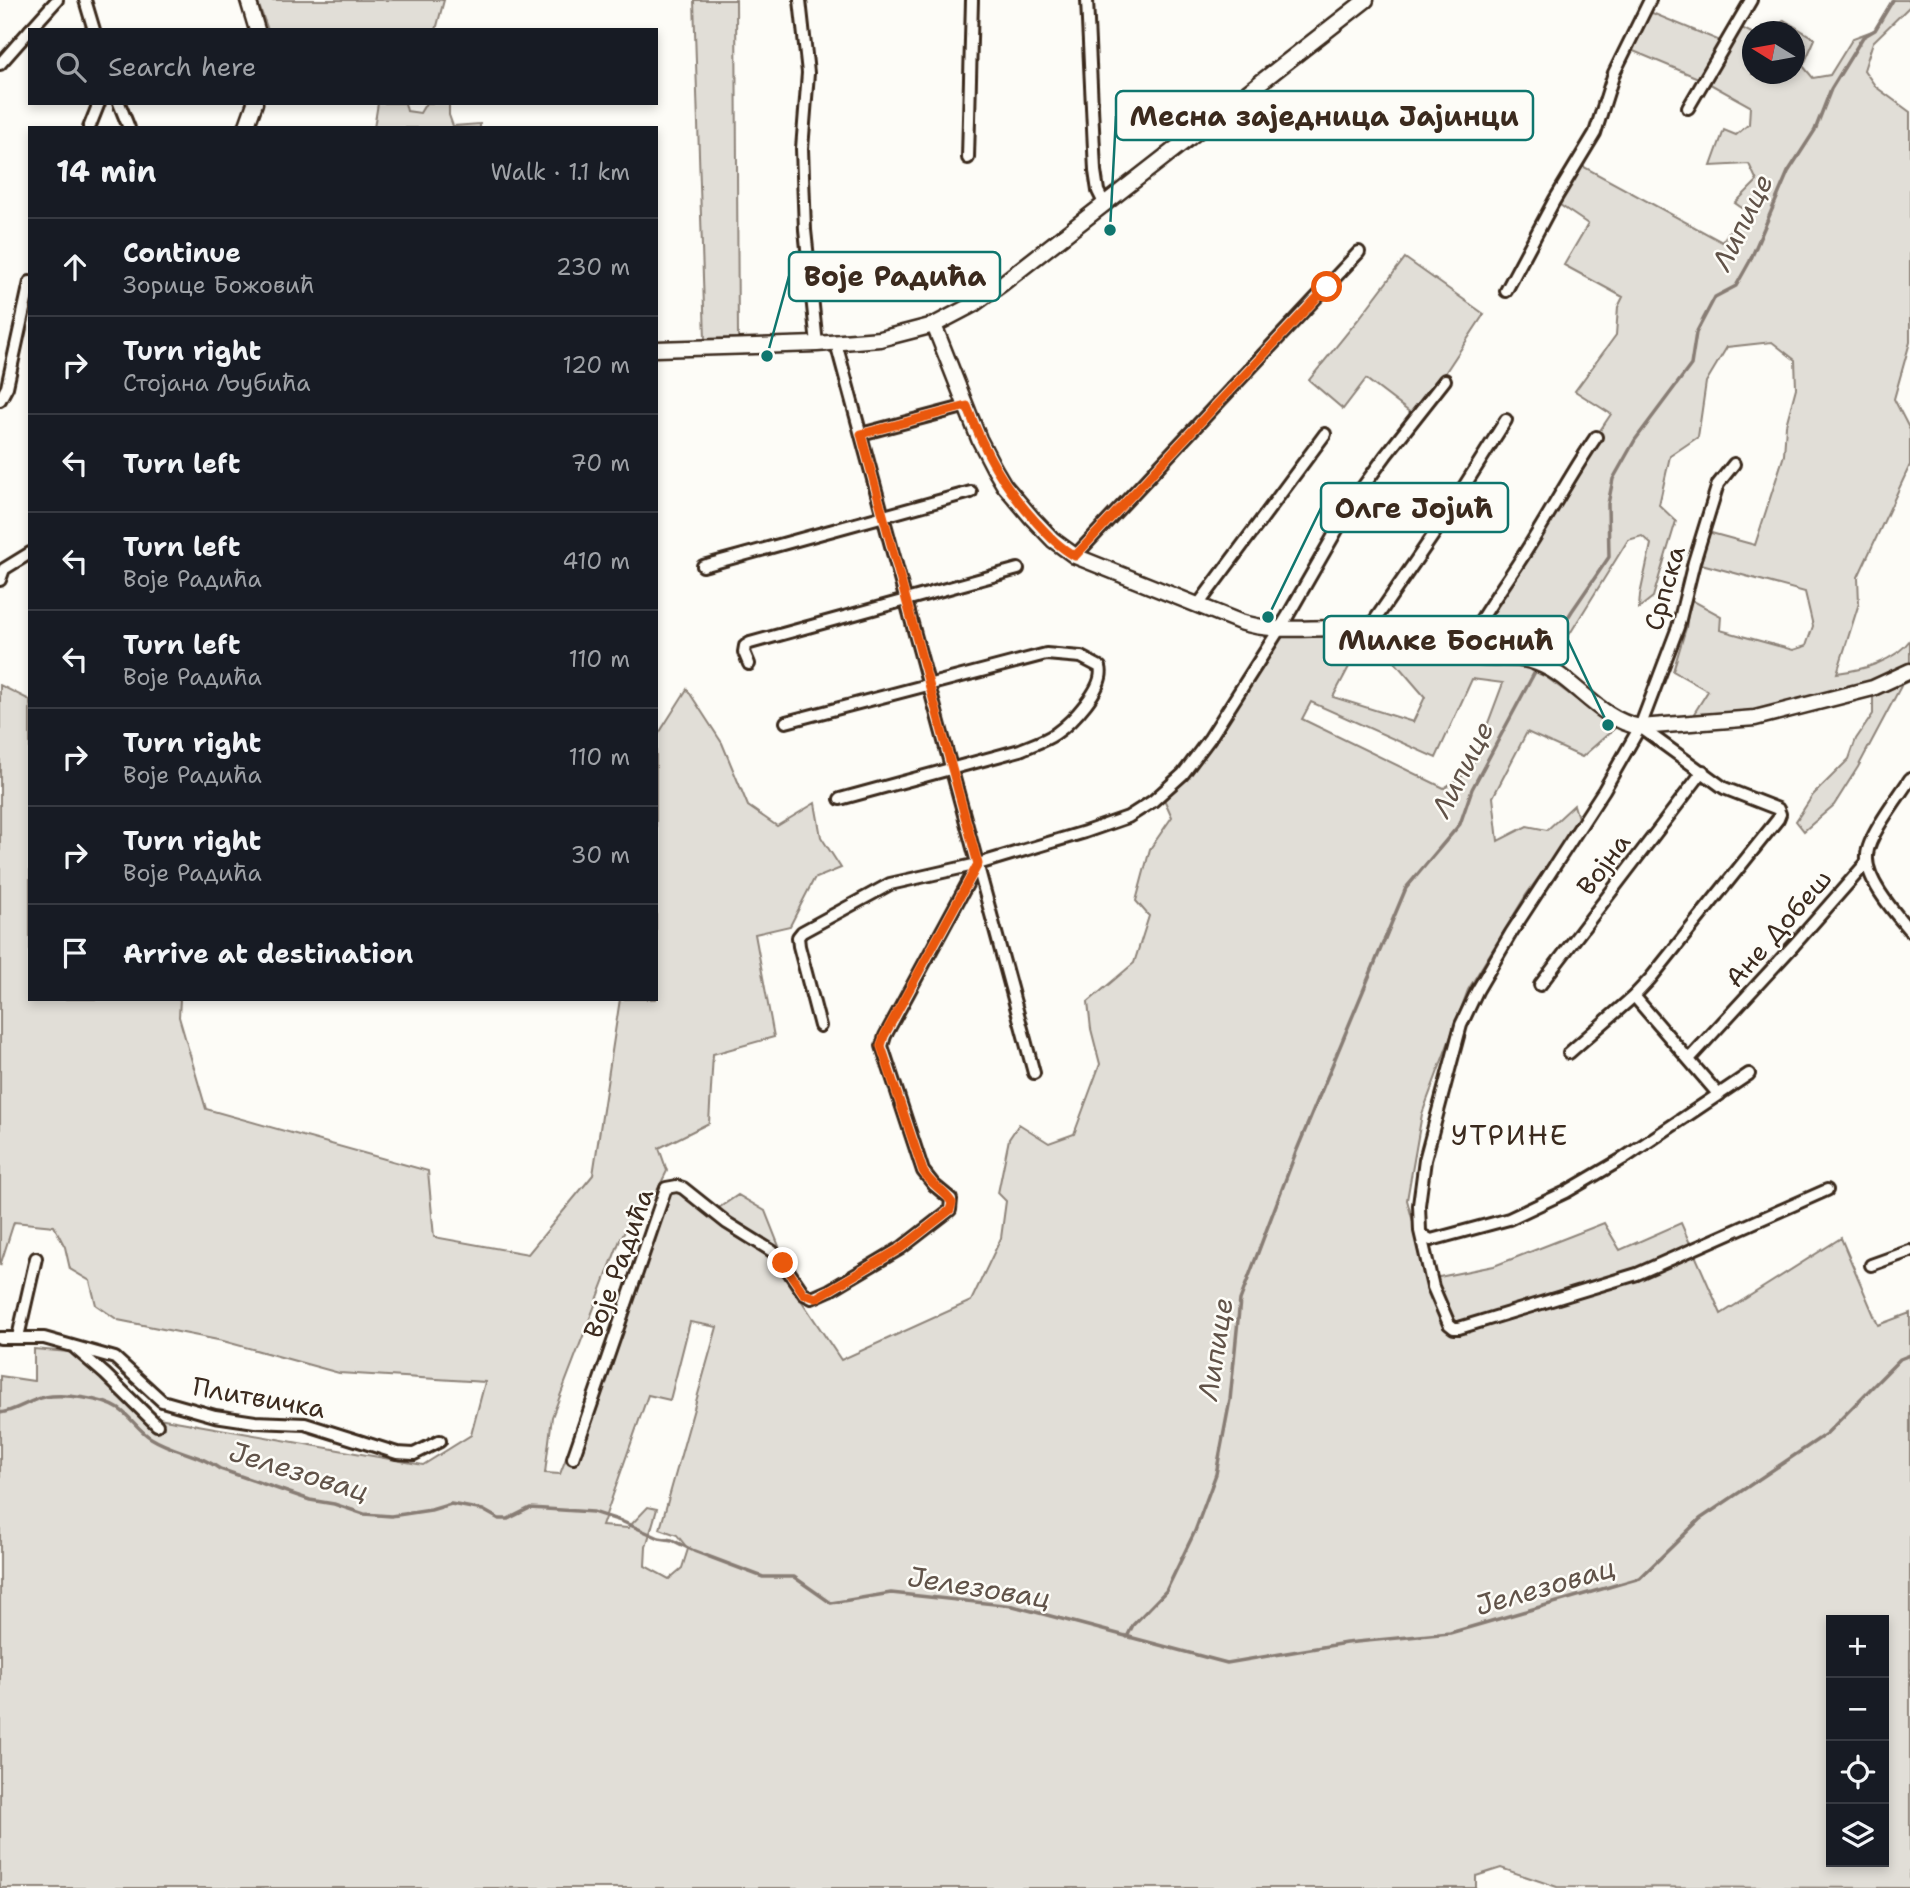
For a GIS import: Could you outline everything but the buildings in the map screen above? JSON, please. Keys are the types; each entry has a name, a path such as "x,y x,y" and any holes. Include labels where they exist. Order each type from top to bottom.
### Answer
{"street":[{"path":"32,28 57,0"},
{"path":"85,0 93,28"},
{"path":"248,0 256,28"},
{"path":"800,0 808,73 802,149 805,230 817,344"},
{"path":"968,158 972,0"},
{"path":"1087,0 1095,171 1098,191 1105,205"},
{"path":"658,349 836,343 880,339 934,326 974,304 1366,0"},
{"path":"1506,291 1548,211 1595,133 1614,73 1650,0"},
{"path":"1688,108 1751,0"},
{"path":"0,64 28,32"},
{"path":"90,126 98,105"},
{"path":"120,105 128,126"},
{"path":"247,126 253,105"},
{"path":"1075,556 1359,252"},
{"path":"0,408 28,290"},
{"path":"934,326 986,454 1004,485 1046,533 1075,556 1252,625 1280,629 1368,630 1462,655 1539,664 1604,712 1622,722 1640,727 1724,788 1777,808 1780,814 1778,819 1670,956 1634,996 1569,1053"},
{"path":"836,343 1034,1073"},
{"path":"820,1026 799,946 798,937 802,932 890,884 978,864 1128,817 1153,801 1183,774 1199,754 1280,629 1357,495 1445,380"},
{"path":"861,434 967,406"},
{"path":"1368,630 1422,553 1506,419"},
{"path":"1198,604 1325,434"},
{"path":"1462,655 1596,437"},
{"name":"Српска","path":"1734,464 1718,484 1694,562 1678,627 1640,727 1604,790 1511,933 1466,1014 1425,1160 1419,1225 1433,1287 1449,1324 1454,1328 1539,1305 1637,1273 1827,1190"},
{"path":"703,566 971,492"},
{"path":"0,580 4,569 28,554"},
{"path":"749,664 744,652 750,643 1018,569"},
{"path":"786,722 1038,656 1055,654 1082,657 1100,667 1102,676 1086,703 1055,734 1020,750 840,799"},
{"path":"1640,727 1755,718 1873,688 1910,671"},
{"name":"Војна","path":"1540,985 1703,771"},
{"name":"Ане Добеш","path":"1690,1058 1867,862 1869,843 1905,797 1910,779"},
{"path":"1867,862 1878,889 1910,931"},
{"name":"Воје Радића","path":"573,1458 666,1188 683,1188 718,1216 772,1251 804,1294 812,1298 901,1248 950,1210 951,1199 933,1185 923,1171 881,1046 978,864"},
{"path":"1898,916 1910,912"},
{"path":"1634,996 1719,1095"},
{"path":"1423,1236 1431,1240 1484,1226 1509,1219 1549,1201 1615,1164 1749,1074"},
{"path":"1871,1265 1910,1251"},
{"path":"18,1337 36,1258"},
{"name":"Плитвичка","path":"0,1338 44,1338 115,1358 162,1401 191,1410 236,1420 305,1423 397,1453 414,1454 440,1441"},
{"path":"71,1345 157,1425"}],"shaded area":[{"path":"257,0 444,0 437,28 267,28"},
{"path":"694,0 736,0 738,338 705,339"},
{"path":"1893,0 1910,0 1910,6 1873,42 1864,70 1876,87 1910,112 1910,342 1894,399 1910,430 1910,465 1858,577 1859,603 1837,673 1857,670 1887,659 1910,640 1910,671 1889,681 1901,686 1858,767 1834,805 1804,831 1796,821 1813,795 1849,759 1856,739 1873,714 1873,688 1755,718 1688,723 1708,691 1673,671 1686,628 1690,599 1721,616 1720,630 1793,650 1806,646 1813,626 1805,592 1694,562 1704,531 1755,545 1784,455 1786,425 1796,388 1795,360 1772,342 1727,347 1706,382 1698,437 1670,456 1659,505 1676,521 1653,597 1639,608 1651,544 1642,536 1628,540 1548,669 1528,660 1483,659 1525,667 1546,677 1615,728 1582,757 1527,732 1493,797 1498,841 1527,826 1547,830 1574,805 1579,821 1526,895 1468,990 1422,1114 1407,1200 1429,1279 1494,1266 1604,1223 1620,1250 1681,1223 1721,1314 1841,1238 1878,1325 1910,1313 1910,1888 1557,1887 1501,1868 1476,1876 1476,1888 0,1888 0,1376 34,1381 34,1349 69,1352 107,1370 153,1417 423,1465 471,1435 485,1382 339,1373 223,1341 118,1320 96,1305 90,1281 70,1269 65,1247 54,1226 14,1222 0,1266 0,685 28,699 28,1001 180,1001 179,1017 206,1109 428,1171 434,1237 528,1254 593,1175 620,1001 658,1001 658,735 687,689 722,743 748,806 777,826 815,803 821,837 841,868 814,879 790,926 755,934 774,1037 713,1054 709,1123 659,1148 667,1171 655,1195 644,1199 620,1240 552,1417 545,1473 560,1474 668,1192 678,1188 708,1215 738,1195 765,1211 799,1297 841,1360 971,1301 1001,1238 1006,1201 998,1193 1009,1139 1019,1124 1049,1143 1074,1134 1100,1064 1091,1029 1088,1002 1134,963 1149,916 1136,901 1150,849 1172,817 1163,797 1199,754 1280,629 1368,630 1462,655 1569,477 1611,414 1575,391 1616,335 1618,307 1623,297 1564,265 1588,224 1554,201 1577,163 1722,242 1734,224 1752,215 1735,203 1757,181 1749,164 1711,166 1724,130 1736,135 1749,124 1750,106 1703,80 1626,48 1645,10 1725,43 1736,25 1742,28 1742,84 1805,84 1805,68 1813,78 1830,75 1853,38 1875,30","holes":["1368,631 1425,697 1413,722 1333,697","1472,679 1503,683 1470,771 1444,788 1302,719 1311,702 1436,758","690,1322 717,1327 660,1529 677,1535 688,1549 682,1568 669,1579 645,1566 646,1547 657,1509 648,1507 628,1528 602,1526 648,1395 670,1400"]},
{"path":"1805,33 1815,39 1805,62"},
{"path":"378,105 406,105 407,111 420,113 425,105 449,105 453,126 374,126"},
{"path":"1405,258 1484,314 1416,417 1366,379 1343,409 1309,380"}],"waterway":[{"name":"Липице","path":"1541,661 1609,557 1608,504 1613,479 1635,440 1691,365 1696,333 1715,297 1736,286 1750,261 1788,172 1815,130 1831,89 1863,37 1875,30 1893,0"},
{"name":"Липице","path":"1127,1637 1133,1625 1166,1591 1195,1531 1216,1474 1230,1400 1240,1300 1296,1152 1406,888 1460,824 1472,789 1537,668"},
{"name":"Јелезовац","path":"0,1413 45,1397 73,1396 94,1400 119,1409 159,1443 220,1469 310,1500 334,1504 364,1514 391,1516 451,1504 483,1510 499,1519 508,1519 530,1508 593,1512 763,1577 794,1577 831,1603 891,1593 1013,1606 1227,1663 1346,1643 1450,1633 1640,1578 1700,1519 1826,1434 1900,1359 1910,1355"}],"place":[{"name":"Месна заједница Јајинци","path":"1110,230"},
{"name":"Воје Радића","path":"767,356"},
{"name":"Олге Јојић","path":"1268,617"},
{"name":"Милке Боснић","path":"1608,725"}],"district":[{"name":"УТРИНЕ","path":"1510,1135"}],"route":[{"path":"783,1263 804,1294 816,1298 901,1248 950,1210 952,1203 923,1171 881,1046 978,864 861,434 967,406 986,454 1004,485 1046,533 1075,556 1327,287"}]}
